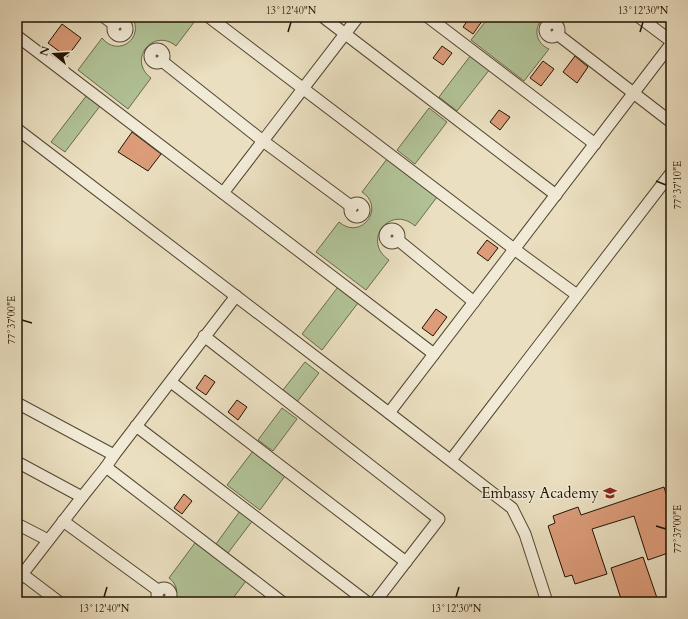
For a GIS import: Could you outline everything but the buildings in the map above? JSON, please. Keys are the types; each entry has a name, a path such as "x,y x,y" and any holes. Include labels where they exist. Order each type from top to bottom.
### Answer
{"street":[{"path":"104,17 115,25"},
{"path":"209,17 514,249 577,295"},
{"path":"323,17 556,194"},
{"path":"223,193 358,17"},
{"path":"428,17 595,144"},
{"path":"389,413 670,47 639,17"},
{"path":"557,34 671,122"},
{"path":"17,36 434,354"},
{"path":"162,61 263,141 352,207"},
{"path":"17,129 512,508 525,534 547,602"},
{"path":"451,460 671,173"},
{"path":"398,240 474,302"},
{"path":"59,602 20,578 236,296"},
{"path":"204,336 439,519 375,602"},
{"path":"171,382 406,562"},
{"path":"17,403 114,455"},
{"path":"136,426 367,602"},
{"path":"17,462 82,497"},
{"path":"106,467 282,602"},
{"path":"63,521 158,591"},
{"path":"17,524 48,540"}],"green space":[{"path":"132,17 198,17 176,46 167,41 159,40 146,48 142,55 142,63 144,71 151,78 128,109 78,70 102,38 108,44 115,46 122,46 128,43 135,32 135,25"},
{"path":"489,17 544,17 538,25 537,34 541,43 549,49 524,81 471,40"},
{"path":"471,55 490,69 457,111 439,97"},
{"path":"87,95 100,106 65,152 51,142"},
{"path":"429,108 447,122 415,164 397,150"},
{"path":"387,159 437,197 415,226 406,220 396,219 388,222 382,228 378,235 378,244 381,252 389,260 366,290 316,252 339,222 347,227 355,228 368,220 371,214 372,206 369,199 362,192"},
{"path":"338,287 358,303 322,350 302,334"},
{"path":"305,362 319,373 297,402 283,390"},
{"path":"282,408 297,419 273,451 258,440"},
{"path":"253,451 285,476 260,510 227,485"},
{"path":"240,511 253,520 228,553 216,544"},
{"path":"195,543 246,581 230,602 174,602 177,592 174,583 169,578"}],"place":[{"name":"Embassy Academy","path":"610,493"}]}
